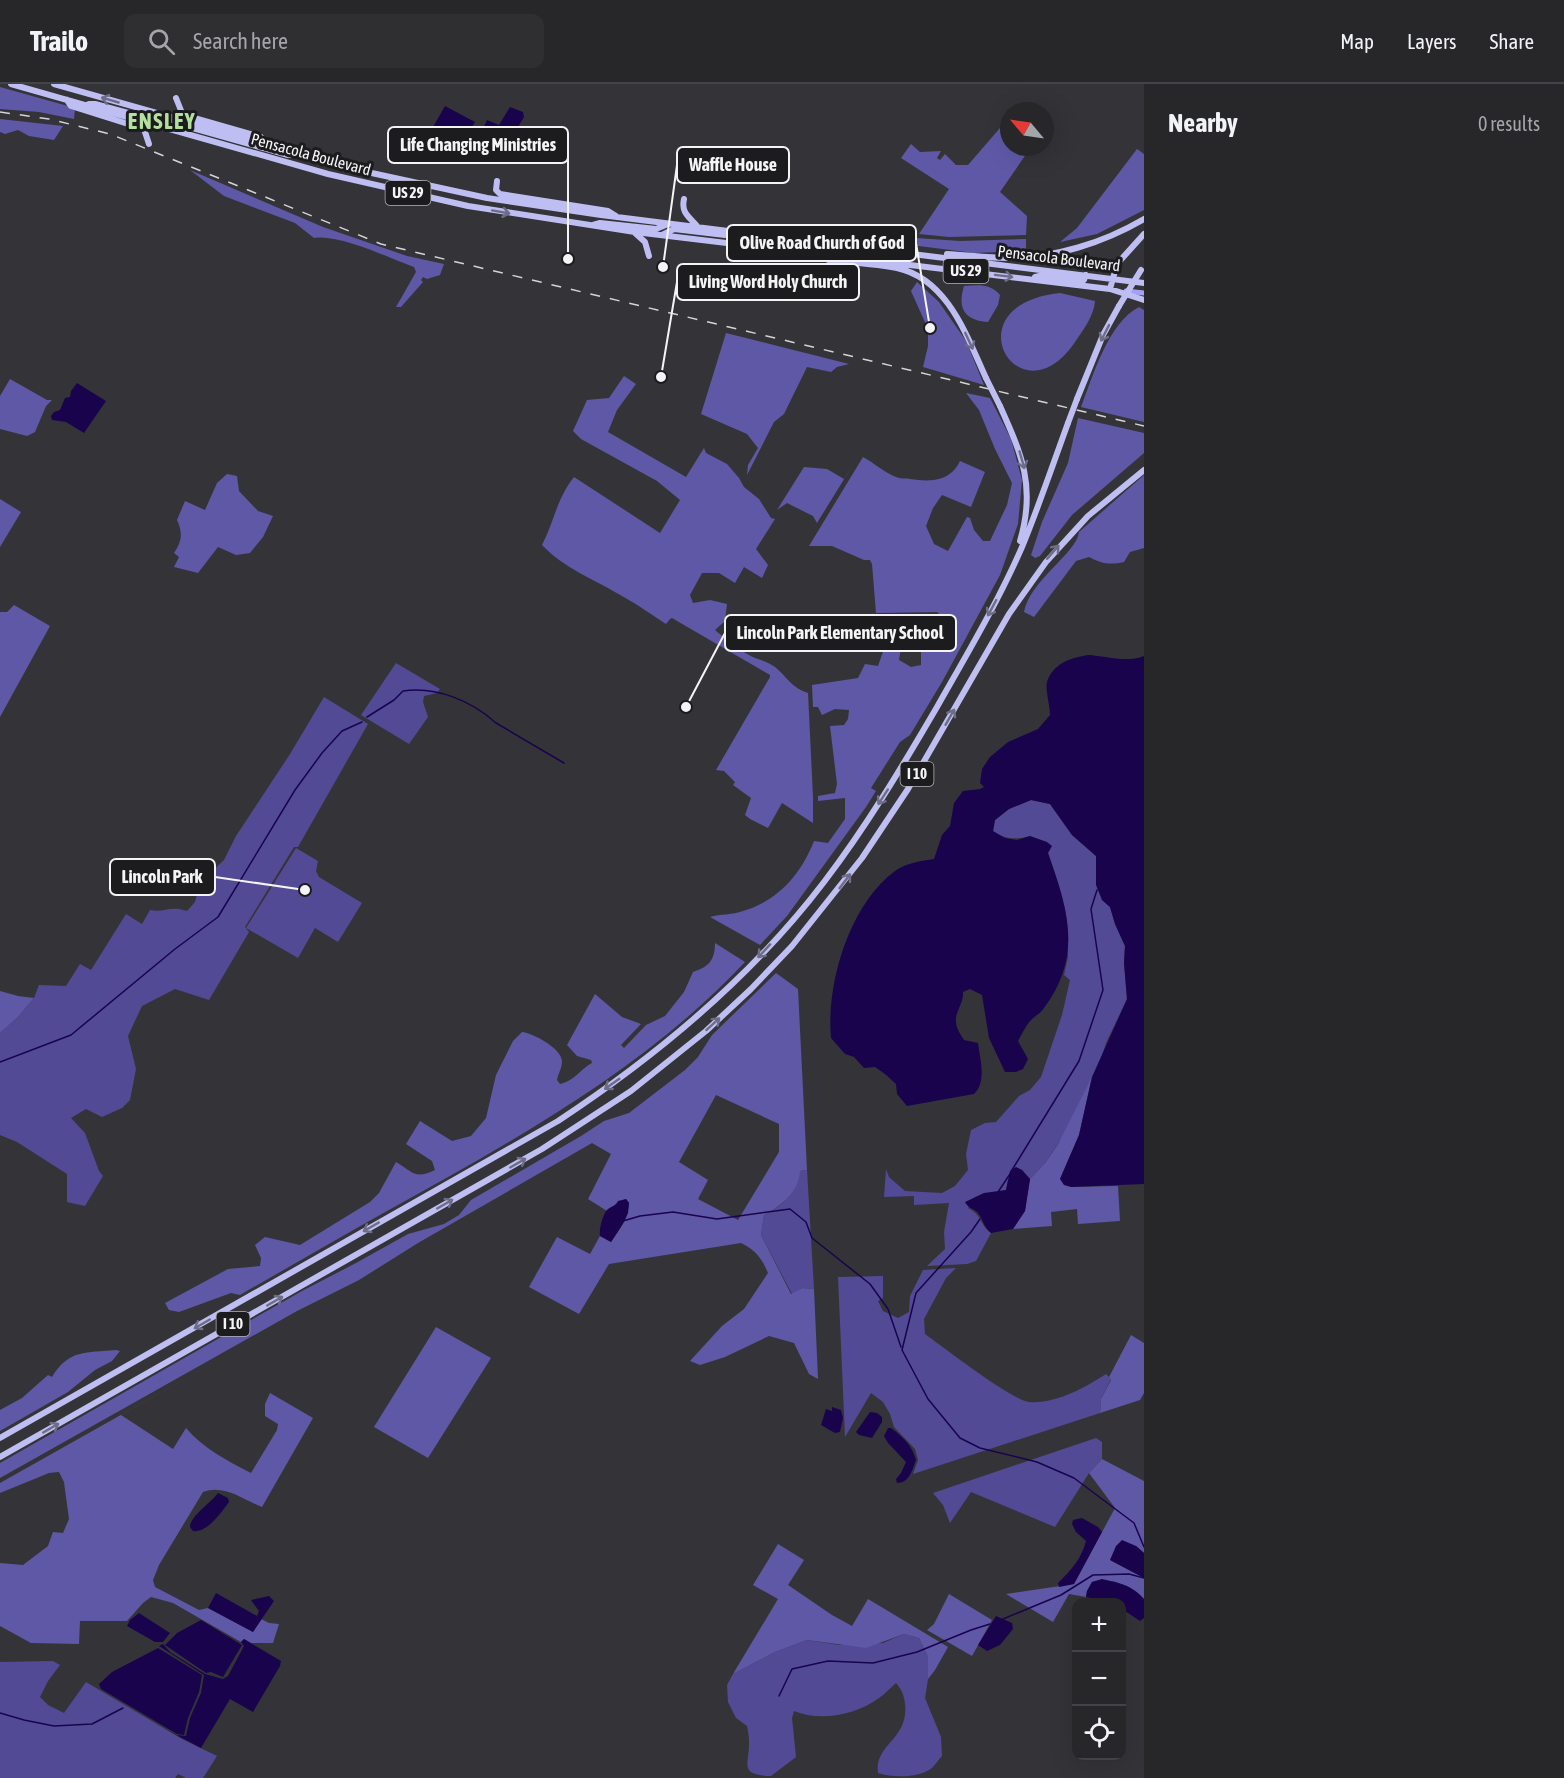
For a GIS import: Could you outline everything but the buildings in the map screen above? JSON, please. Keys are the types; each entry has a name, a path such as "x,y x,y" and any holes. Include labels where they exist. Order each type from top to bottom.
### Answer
{"highway":[{"name":"Pensacola Boulevard","path":"11,84 328,174 418,196 492,210 588,226 1110,289"},
{"name":"Pensacola Boulevard","path":"54,84 367,172 487,198 619,218 1144,283"},
{"path":"176,98 182,113 187,116 261,137 269,145"},
{"path":"66,100 71,106 144,129 148,144"},
{"path":"83,105 95,104 150,119 158,120 165,116"},
{"path":"159,126 166,122 175,123 288,155 295,153"},
{"path":"497,181 496,190 500,194 608,211 619,218"},
{"path":"418,196 429,194 476,203 487,198"},
{"path":"684,199 682,207 684,212 697,226"},
{"path":"1016,560 1027,511 1027,482 1020,452 954,311 942,296 924,282 899,269 828,260 821,254 822,250 828,248 863,253 885,250 997,258 1043,255 1084,245 1122,232 1144,219"},
{"path":"588,226 600,223 656,229 668,224"},
{"path":"661,235 674,229 786,242 801,240"},
{"path":"635,232 645,242 649,256"},
{"path":"1144,234 1119,261 1110,289 1144,300"},
{"name":"I 10","path":"0,1438 558,1120 627,1074 674,1037 733,984 817,891 849,848 927,723 981,628 1016,560 1096,349 1143,268"},
{"path":"1029,279 1044,275 1084,280 1086,275"},
{"name":"I 10","path":"0,1457 550,1144 631,1091 699,1037 751,989 792,946 862,858 908,789 1009,614 1046,561 1088,516 1144,470"}],"main road":[{"name":"Pensacola Boulevard","path":"1110,289 1144,293"}],"shaded area":[{"path":"0,87 75,108 74,119 39,112 0,109"},
{"path":"445,106 475,122 468,133 433,127"},
{"path":"510,107 523,112 524,117 511,139 507,141 480,135 487,120 499,125"},
{"path":"0,119 63,126 54,140 29,136 18,130 5,134 0,132"},
{"path":"1000,128 1000,156 1025,156 1000,192 1027,216 1026,235 949,237 919,234 949,189 901,158 911,144 920,152 941,151 937,158 940,160 945,154 956,165 968,165"},
{"path":"1137,149 1144,154 1144,210 1097,234 1060,242 1077,228"},
{"path":"190,170 323,227 407,256 444,264 440,275 427,279 423,277 421,280 423,282 401,307 396,307 416,272 414,267 350,243 314,238 295,223 224,196"},
{"path":"916,238 960,241 1026,239 1026,251 974,253 911,245"},
{"path":"917,282 939,302 966,341 984,385 923,367 928,346 928,329 911,291"},
{"path":"979,285 992,288 1000,295 998,305 988,322 974,319 965,312 962,307 964,286"},
{"path":"1060,293 1095,301 1088,323 1075,342 1054,364 1034,371 1017,366 1005,353 1001,335 1007,317 1026,302"},
{"path":"1139,307 1144,310 1144,422 1081,407 1096,366 1110,337 1128,315"},
{"path":"726,333 849,364 837,367 831,372 807,367 784,414 774,422 747,475 748,465 758,448 747,434 701,414"},
{"path":"624,376 636,384 617,410 608,432 686,477 704,448 706,453 727,464 744,487 759,499 771,518 775,519 756,549 768,565 762,578 744,567 735,583 719,573 702,573 690,595 693,603 710,600 727,604 725,621 715,630 745,653 775,667 794,685 808,693 813,823 782,803 768,828 750,819 745,815 751,798 733,785 735,782 724,771 716,770 770,675 672,618 666,624 628,599 570,567 542,545 564,493 574,477 660,533 680,500 657,481 581,439 573,431 587,400 609,398"},
{"path":"10,379 47,400 52,400 46,406 35,432 27,436 0,429 0,396"},
{"path":"77,383 106,401 84,433 66,422 52,420 51,416 60,410 65,398 70,397"},
{"path":"966,393 990,398 1011,439 1022,480 1018,524 1000,575 942,682 910,735 900,742 871,788 876,791 866,807 787,916 760,945 710,917 743,911 777,893 795,875 814,841 828,843 845,819 845,798 818,801 818,796 835,793 837,784 830,726 844,725 848,719 849,710 835,709 822,715 818,707 813,707 812,685 858,678 865,664 878,666 885,646 901,648 899,660 911,667 921,665 921,645 941,648 953,634 949,623 937,612 876,613 870,560 864,560 832,546 809,546 863,457 898,478 939,479 951,473 960,461 985,472 971,507 942,495 933,508 926,526 934,544 948,551 967,517 970,518 974,530 983,541 990,541 1007,505 1012,483 979,410"},
{"path":"1078,418 1144,433 1144,453 1072,515 1040,556 1035,558 1031,555 1042,522 1068,463"},
{"path":"859,455 817,523 813,516 787,503 777,510 804,467 827,469 844,479"},
{"path":"227,474 237,476 239,491 258,511 273,516 263,537 250,553 236,555 218,547 198,573 174,567 179,557 174,553 181,537 177,520 185,501 205,510 217,483"},
{"path":"1144,475 1144,548 1130,552 1124,562 1106,563 1089,557 1076,561 1034,617 1024,612 1035,589 1070,549 1079,532"},
{"path":"0,499 21,512 0,547"},
{"path":"14,605 50,626 0,717 0,612 7,612"},
{"path":"1088,655 1123,659 1144,656 1144,1184 1071,1187 1064,1185 1060,1179 1079,1135 1092,1077 1127,999 1125,946 1110,907 1102,900 1096,885 1096,856 1072,835 1050,804 1031,800 1009,809 995,820 993,831 1005,838 1017,840 1030,836 1052,846 1048,853 1066,913 1068,951 1064,970 1044,1008 1030,1021 1018,1041 1028,1059 1023,1069 1016,1072 1005,1072 989,1038 982,995 970,989 963,992 956,1022 964,1040 978,1043 982,1077 978,1089 974,1094 907,1106 897,1094 896,1084 885,1074 875,1067 864,1068 854,1057 845,1054 831,1038 830,1017 832,994 844,947 865,904 879,886 899,868 934,859 942,835 950,826 954,803 963,791 984,787 980,783 982,769 990,757 1008,742 1038,729 1050,715 1047,682 1054,670 1063,662"},
{"path":"396,663 440,689 437,693 424,696 423,702 428,717 409,744 361,715"},
{"path":"324,697 368,724 298,847 294,847 245,927 249,932 209,1000 175,989 142,1006 128,1036 136,1069 130,1100 122,1108 102,1117 86,1109 71,1118 85,1133 103,1176 85,1206 67,1202 67,1174 17,1142 0,1135 0,1033 34,998 39,985 66,986 80,964 91,970 126,914 142,924 150,910 187,911 195,902 199,888 209,874 224,860 236,836"},
{"path":"1031,800 1050,804 1072,835 1096,856 1102,900 1110,907 1125,946 1127,999 1068,1128 1046,1162 1030,1179 1022,1170 1008,1180 1006,1190 975,1197 968,1208 976,1214 991,1233 976,1261 967,1264 927,1266 945,1249 944,1232 949,1203 914,1205 914,1196 884,1197 886,1169 889,1177 905,1191 942,1193 955,1186 968,1170 966,1154 971,1130 985,1123 996,1122 1019,1096 1030,1090 1041,1077 1062,1015 1070,980 1064,975 1068,957 1065,909 1048,853 1030,836 1011,838 993,832 995,820 1009,809"},
{"path":"296,848 318,861 316,871 319,877 362,903 338,942 315,928 298,958 246,928"},
{"path":"715,943 745,962 706,1001 665,1036 576,1100 482,1158 240,1295 231,1293 179,1312 169,1310 165,1303 228,1269 260,1266 261,1258 255,1245 265,1237 300,1245 370,1202 379,1193 396,1162 414,1174 435,1170 432,1161 406,1144 420,1121 452,1141 471,1136 486,1118 496,1075 513,1041 522,1032 533,1035 558,1052 562,1062 557,1080 560,1084 570,1080 592,1063 591,1060 577,1056 567,1045 595,994 622,1017 641,1024 621,1045 624,1048 646,1025 665,1016 684,992 693,972 710,962 714,954"},
{"path":"776,973 798,989 807,1170 800,1171 799,1179 788,1198 764,1215 761,1235 791,1294 802,1288 814,1289 818,1379 809,1374 794,1343 769,1336 725,1357 700,1365 690,1361 722,1326 744,1309 768,1273 758,1255 741,1243 609,1264 579,1314 529,1287 557,1237 590,1254 600,1236 611,1242 625,1219 629,1203 626,1199 607,1211 588,1199 611,1154 592,1143 418,1243 359,1280 297,1311 0,1478 0,1463 302,1291 408,1234 444,1224 459,1215 471,1200 604,1121 629,1113 685,1070 698,1057 712,1035","holes":["716,1095 779,1124 779,1152 738,1220 698,1199 708,1180 679,1162"]},
{"path":"0,991 34,998 0,1033"},
{"path":"1092,1077 1079,1135 1060,1179 1071,1187 1118,1186 1120,1221 1078,1224 1077,1209 1051,1212 1052,1226 1013,1229 1025,1211 1030,1179 1046,1162 1058,1144"},
{"path":"1016,1167 1030,1179 1025,1211 1013,1229 991,1233 979,1214 965,1202 984,1193 1006,1190 1010,1171"},
{"path":"807,1170 814,1289 802,1288 792,1294 761,1235 764,1215 788,1198 800,1171"},
{"path":"626,1199 629,1203 628,1213 611,1242 600,1236 602,1220 608,1209 618,1201"},
{"path":"956,1268 946,1278 924,1319 925,1334 962,1361 1009,1393 1029,1402 1059,1398 1079,1390 1106,1374 1111,1379 1101,1399 1100,1413 913,1474 918,1460 915,1449 894,1427 883,1402 871,1393 845,1437 838,1277 883,1276 883,1298 878,1301 883,1311 898,1318 909,1312 910,1296 923,1270"},
{"path":"436,1327 491,1358 428,1458 374,1427"},
{"path":"1131,1335 1144,1343 1144,1393 1140,1400 1100,1413 1101,1399 1111,1380 1109,1377"},
{"path":"120,1351 112,1361 95,1370 68,1392 0,1431 0,1410 22,1398 48,1375 52,1377 65,1361 87,1352"},
{"path":"206,1367 121,1415 173,1449 186,1428 208,1448 251,1473 277,1430 278,1424 265,1416 265,1404 270,1393 313,1418 262,1507 226,1491 203,1492 159,1565 153,1580 155,1587 199,1610 208,1608 253,1632 261,1619 279,1624 273,1643 251,1643 244,1639 241,1642 173,1603 151,1597 127,1621 80,1621 79,1644 31,1643 0,1626 0,1563 23,1565 48,1546 53,1532 63,1533 69,1519 64,1482 59,1472 49,1473 0,1493 0,1483"},
{"path":"832,1407 841,1410 843,1418 840,1432 835,1433 821,1425 826,1409 832,1411"},
{"path":"870,1412 882,1417 882,1422 872,1438 856,1432"},
{"path":"888,1428 891,1428 906,1442 916,1460 909,1476 897,1483 896,1479 906,1462 884,1436"},
{"path":"1096,1438 1102,1442 1102,1459 1089,1473 1055,1527 971,1492 950,1523 943,1505 933,1493"},
{"path":"1102,1459 1144,1481 1144,1553 1136,1546 1110,1560 1144,1578 1144,1599 1120,1583 1092,1582 1086,1597 1069,1594 1053,1622 1006,1594 1074,1584 1115,1508 1089,1473"},
{"path":"218,1493 228,1498 229,1502 208,1526 193,1531 190,1527 193,1518"},
{"path":"1082,1518 1098,1527 1102,1532 1074,1584 1059,1587 1058,1583 1075,1564 1084,1548 1086,1541 1076,1532 1072,1524 1073,1520"},
{"path":"1122,1540 1136,1546 1144,1553 1144,1578 1110,1560 1116,1546"},
{"path":"778,1544 804,1560 788,1585 832,1615 852,1626 868,1599 948,1647 928,1679 928,1657 919,1638 904,1634 866,1648 807,1640 775,1652 733,1674 778,1599 753,1585"},
{"path":"1102,1579 1125,1585 1135,1591 1144,1599 1144,1618 1140,1621 1126,1612 1126,1598 1086,1597 1092,1582"},
{"path":"216,1593 257,1616 259,1611 251,1600 269,1596 274,1601 253,1632 208,1608"},
{"path":"949,1594 992,1620 972,1656 927,1630 934,1624"},
{"path":"139,1613 170,1633 163,1642 155,1642 127,1626 130,1620"},
{"path":"996,1616 1012,1623 1013,1629 1000,1645 987,1651 978,1645"},
{"path":"201,1620 242,1645 223,1677 211,1672 206,1673 165,1645 177,1633"},
{"path":"904,1634 919,1638 928,1657 925,1698 941,1737 942,1756 932,1768 920,1774 906,1776 878,1773 881,1755 902,1726 905,1716 904,1698 896,1683 870,1704 860,1709 826,1716 794,1711 792,1718 796,1757 771,1776 749,1771 747,1726 736,1718 728,1702 727,1685 733,1674 775,1652 807,1640 839,1645 883,1643"},
{"path":"244,1639 281,1661 253,1712 230,1699 201,1748 176,1735 186,1736 190,1718 201,1693 204,1675 159,1646 163,1644 170,1652 205,1674 223,1679 228,1676 244,1646 241,1642"},
{"path":"158,1648 202,1675 199,1692 188,1718 184,1735 177,1734 101,1689 99,1684 112,1672"},
{"path":"53,1661 60,1665 40,1697 48,1705 64,1713 86,1682 182,1739 217,1756 203,1778 186,1778 178,1774 175,1778 0,1778 0,1662"}],"waterway":[{"path":"367,717 394,700 403,691 441,693 476,708 496,723 564,763"},
{"path":"0,1062 71,1035 175,949 218,917 295,790 322,753 342,731 362,722"},
{"path":"1012,1170 1079,1061 1103,990 1091,909 1097,890"},
{"path":"998,1192 1010,1174"},
{"path":"623,1221 640,1216 673,1212 717,1219 790,1209 806,1222 812,1238 870,1284 888,1309 901,1347"},
{"path":"980,1219 916,1293 902,1350 928,1399 960,1438 980,1448 1037,1462 1074,1478 1134,1523 1144,1547"},
{"path":"1003,1619 1061,1595 1093,1575 1129,1574 1144,1578"},
{"path":"779,1696 792,1669 828,1661 873,1663 917,1652 990,1624"},
{"path":"0,1713 54,1726 92,1724 123,1708"}],"railway":[{"path":"0,112 49,119 110,134 381,244 1144,426"}],"place":[{"name":"Life Changing Ministries","path":"568,259"},
{"name":"Waffle House","path":"663,267"},
{"name":"Olive Road Church of God","path":"930,328"},
{"name":"Living Word Holy Church","path":"661,377"},
{"name":"Lincoln Park Elementary School","path":"686,707"},
{"name":"Lincoln Park","path":"305,890"}],"district":[{"name":"ENSLEY","path":"162,121"}]}
